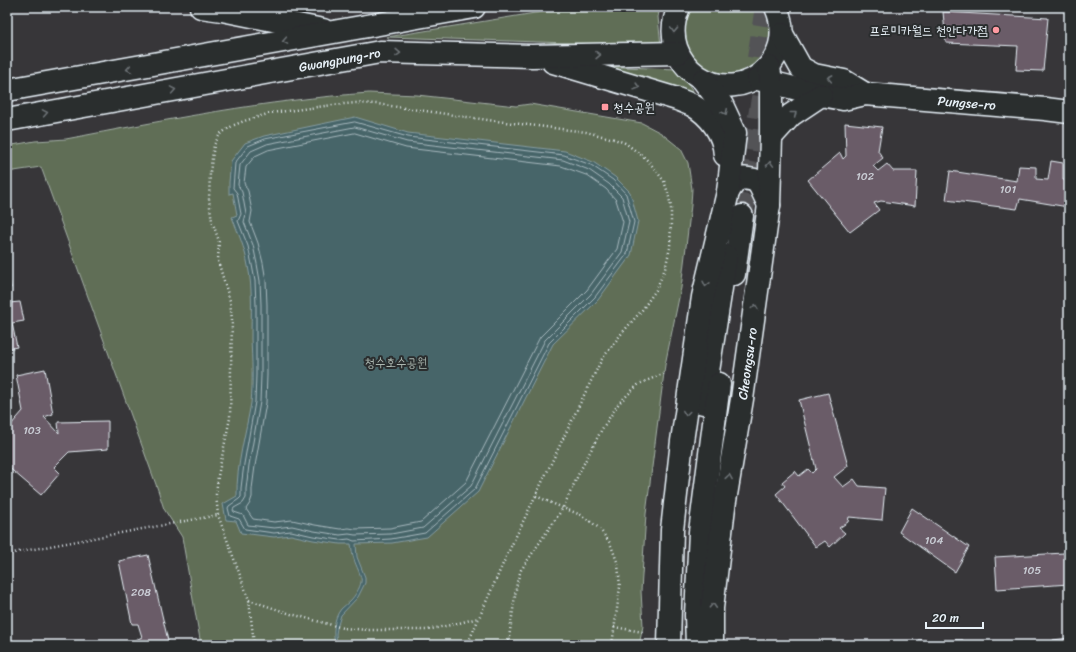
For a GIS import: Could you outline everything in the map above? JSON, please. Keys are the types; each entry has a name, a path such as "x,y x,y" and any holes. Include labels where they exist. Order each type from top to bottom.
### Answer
{"street":[{"path":"200,7 334,32"},
{"name":"Gwangpung-ro","path":"7,90 474,7"},
{"path":"669,645 672,530 682,440 703,297 728,192 735,133 722,105 703,80 688,69 678,53 673,35 674,17 679,7"},
{"path":"776,7 780,16 782,34"},
{"path":"703,80 721,85 733,85 765,76 778,51 782,34 792,7"},
{"name":"Pungse-ro","path":"782,34 801,68 814,75 844,81 865,94"},
{"name":"Gwangpung-ro","path":"7,120 380,52 532,56 678,53"},
{"path":"532,56 677,99 692,105 708,117 718,132 725,147 728,192"},
{"name":"Pungse-ro","path":"765,76 821,95 843,99 865,94 1069,112"},
{"name":"Cheongsu-ro","path":"712,645 712,608 724,507 742,399 769,205 771,137 765,76"},
{"path":"771,137 791,115 821,95"},
{"path":"728,192 736,180 743,178 755,180 760,186 769,205"},
{"path":"684,645 683,611 686,532 698,429 738,214 700,532 696,615 697,645"}],"path":[{"path":"254,645 249,600 218,515 216,494 218,476 230,418 232,320 230,301 218,261 219,241 212,220 209,200 210,172 214,145 220,134 244,120 271,113 333,104 356,103 377,104 586,132 625,143 647,159 657,171 664,181 671,207 670,248 665,269 656,290 602,360 506,557 467,645"},
{"path":"508,645 517,582 521,570 563,508 602,429 619,403 639,384 665,373"},
{"path":"536,496 581,515 599,528 610,543 618,564 620,587 612,645"},
{"path":"7,554 218,515"},
{"path":"249,600 291,614 341,627 368,630 427,630 478,618"},
{"path":"614,627 643,632"}],"green space":[{"path":"572,7 660,7 658,17 661,46 387,37"},
{"path":"689,7 766,7 776,42 761,68 734,79 703,69 691,55 687,43 684,28"},
{"path":"593,66 677,69 699,99"},
{"name":"청수호수공원","path":"369,93 417,95 516,106 530,104 642,123 661,133 681,149 688,163 692,189 691,205 681,288 665,365 646,514 641,591 643,626 639,645 201,645 182,537 164,509 41,167 7,172 7,146 35,141 66,139 179,118 292,100"}],"water":[{"path":"355,117 408,133 565,151 593,162 615,177 630,192 638,221 631,255 598,300 553,344 478,492 427,537 392,543 356,544 357,557 365,577 365,583 358,597 341,615 336,634 337,645 335,645 334,631 336,617 360,587 360,574 353,557 351,544 313,540 291,535 274,537 241,533 236,521 226,520 223,504 237,496 238,473 251,403 252,379 250,275 247,259 232,217 237,215 233,193 229,194 229,182 231,161 245,143 264,136"}],"building":[{"name":"프로미카월드 천안다가점","path":"943,12 1048,18 1043,71 1016,70 1018,46 946,43"},
{"path":"845,123 882,127 878,151 883,158 873,166 878,171 887,164 893,171 917,171 915,206 881,201 874,203 879,210 850,232 808,180 840,153 843,159 846,156"},
{"path":"1051,161 1063,163 1063,180 1069,180 1068,207 1020,199 1017,209 946,200 950,171 1017,181 1019,166 1036,167 1036,179 1048,180"},
{"path":"7,270 11,288 7,289"},
{"path":"7,295 9,303 20,302 24,321 12,323 17,347 7,349"},
{"path":"45,369 53,414 44,417 59,433 58,422 108,421 108,449 69,452 54,467 60,473 41,495 7,466 7,424 10,426 23,411 16,375"},
{"path":"828,393 848,466 834,477 843,487 854,479 859,486 885,488 882,520 849,517 848,522 839,528 845,533 830,547 825,541 816,547 776,494 785,486 782,482 795,471 799,476 808,469 812,473 816,469 799,400"},
{"path":"912,508 969,547 955,572 899,532"},
{"path":"1069,553 1069,584 997,589 995,557"},
{"path":"148,555 169,645 137,645 136,640 142,637 138,624 132,624 119,561"},
{"path":"1069,638 1069,645 1053,645 1053,640"},
{"path":"918,640 963,640 964,645 918,645"}],"tunnel":[{"path":"753,91 766,7"},
{"path":"742,216 765,81"}],"place":[{"name":"프로미카월드 천안다가점","path":"996,30"},
{"name":"청수공원","path":"605,107"}]}
